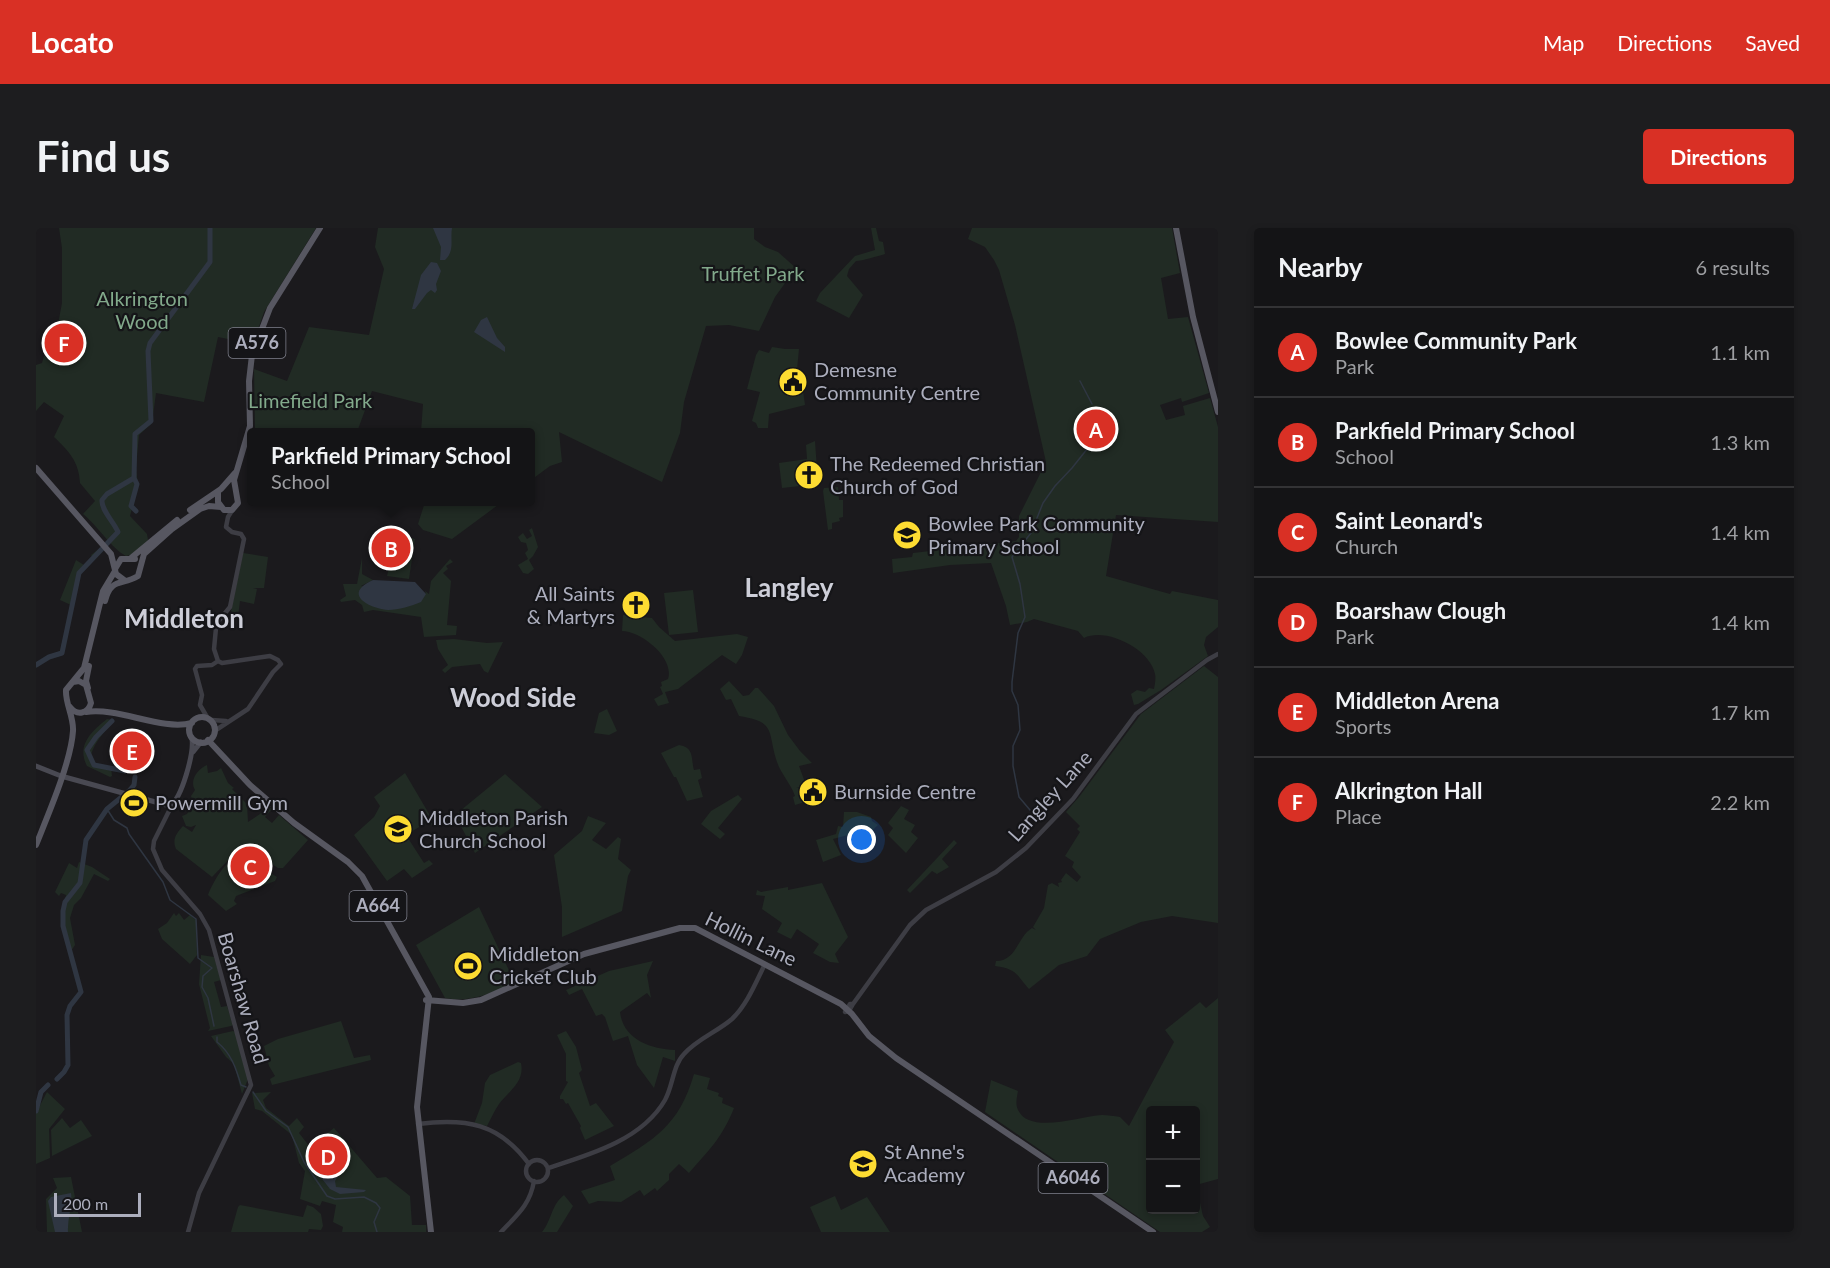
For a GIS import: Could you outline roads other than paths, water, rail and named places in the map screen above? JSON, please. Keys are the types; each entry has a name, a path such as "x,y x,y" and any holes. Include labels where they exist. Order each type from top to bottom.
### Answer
{"main road":[{"name":"A576","path":"249,428 249,371 255,347 270,308 320,228"},
{"path":"1176,228 1193,317 1218,412"},
{"name":"A576","path":"233,509 238,501 234,483 247,436"},
{"path":"36,468 111,554 115,570 119,578 124,580"},
{"name":"A576","path":"128,558 168,526 219,491 237,470"},
{"path":"222,508 217,498 219,491 229,488 235,492"},
{"path":"36,845 61,776 73,729 91,704 87,673 107,594 115,584 135,578 141,570 143,556 172,529 198,510 209,506 233,509"},
{"path":"111,554 138,562 141,570"},
{"path":"73,729 66,692 68,686 84,668 104,591 119,561 128,558"},
{"path":"73,682 81,682 95,702 107,712"},
{"name":"A664","path":"70,707 77,713 107,712 176,725 192,723 199,718 209,719 224,755 238,774 280,811 356,869 366,882 427,998"},
{"path":"36,766 61,776 162,805 172,805 192,753 189,728 192,723"},
{"name":"A664","path":"176,725 191,737 205,741 224,755"},
{"path":"192,753 215,731"},
{"name":"Hollin Lane","path":"427,998 463,1003 481,1000 584,954 687,927 702,930 838,1004 868,1036 896,1059 1153,1232"},
{"path":"427,998 418,1098 418,1124 431,1232"}],"street":[{"path":"222,508 228,517"},
{"path":"218,661 214,649 217,623 231,605 244,539 240,534 227,529 228,517 233,509"},
{"name":"Langley Lane","path":"847,1011 910,925 926,910 978,883 1019,854 1073,799 1136,714 1218,654"},
{"path":"215,731 248,708 281,664 270,656 222,663 218,661"},
{"path":"199,718 202,695 195,668 199,665 212,665 218,661"},
{"path":"201,708 209,719 229,721"},
{"name":"Boarshaw Road","path":"172,805 154,841 153,849 162,870 200,914 209,930 251,1083 251,1088 199,1193 188,1232"},
{"path":"548,1168 600,1150 646,1123 657,1112 668,1095 681,1057 739,1012 765,964"},
{"path":"418,1124 457,1120 484,1127 504,1138 529,1164"},
{"path":"538,1160 544,1162 548,1168 546,1177 541,1181 534,1181 527,1174 529,1164 538,1160"},
{"path":"501,1232 527,1204 532,1195 534,1181"}],"water":[{"path":"433,228 452,228 451,249 445,260 440,260 441,247"},
{"path":"431,262 437,263 441,271 436,284 437,290 435,293 431,290 427,293 415,309 412,309 421,275"},
{"path":"487,317 497,338 505,347 505,352 474,332 481,320"},
{"path":"373,580 415,582 426,594 421,602 401,609 380,609 361,600 359,595 359,590"},
{"path":"311,1153 320,1157 332,1156 336,1159 336,1163 342,1170 335,1181 336,1187 366,1190 340,1194 330,1189 308,1161"},
{"path":"71,1193 68,1232 55,1232 48,1201 51,1197"}],"waterway":[{"path":"136,511 131,506 137,484 134,478 135,434 151,421 148,351 150,343 210,262 210,228"},
{"path":"1080,381 1092,404"},
{"path":"1030,810 1019,797 1013,766 1013,746 1020,730 1018,705 1012,691 1012,682 1018,633 1025,617 1020,584 1012,557 1031,533 1043,503 1055,486 1103,429 1103,423 1094,408"},
{"path":"36,665 49,657 62,653 79,573 118,532 102,500 107,494 134,478"},
{"path":"112,721 87,750 94,765 125,771"},
{"path":"57,1079 68,1065 67,1015 70,1006 81,992 63,926 65,902 80,883 86,840 107,809 134,785 135,777"},
{"path":"107,809 114,820 127,828 163,882 170,900 196,919 198,958 212,968 203,976 202,987 208,998 214,1026"},
{"path":"217,1037 217,1042 232,1061 241,1085 246,1087"},
{"path":"36,1111 41,1092 48,1085"},
{"path":"253,1092 266,1111 288,1127 304,1162 327,1196 335,1199 364,1197 376,1203 380,1208 374,1222 377,1232"}],"place":[{"name":"Alkrington Hall","path":"64,343"},
{"name":"Demesne Community Centre","path":"793,382"},
{"name":"Bowlee Community Park","path":"1096,429"},
{"name":"The Redeemed Christian Church of God","path":"809,475"},
{"name":"Bowlee Park Community Primary School","path":"907,535"},
{"name":"Parkfield Primary School","path":"391,548"},
{"name":"All Saints & Martyrs","path":"636,605"},
{"name":"Middleton Arena","path":"132,751"},
{"name":"Burnside Centre","path":"813,792"},
{"name":"Powermill Gym","path":"134,803"},
{"name":"Middleton Parish Church School","path":"398,829"},
{"name":"Saint Leonard's","path":"250,866"},
{"name":"Middleton Cricket Club","path":"468,966"},
{"name":"Boarshaw Clough","path":"328,1156"},
{"name":"St Anne's Academy","path":"863,1164"}],"district":[{"name":"Langley","path":"789,588"},
{"name":"Middleton","path":"184,619"},
{"name":"Wood Side","path":"513,698"}],"park label":[{"name":"Truffet Park","path":"753,274"},
{"name":"Alkrington Wood","path":"142,310"},
{"name":"Limefield Park","path":"310,401"}]}
